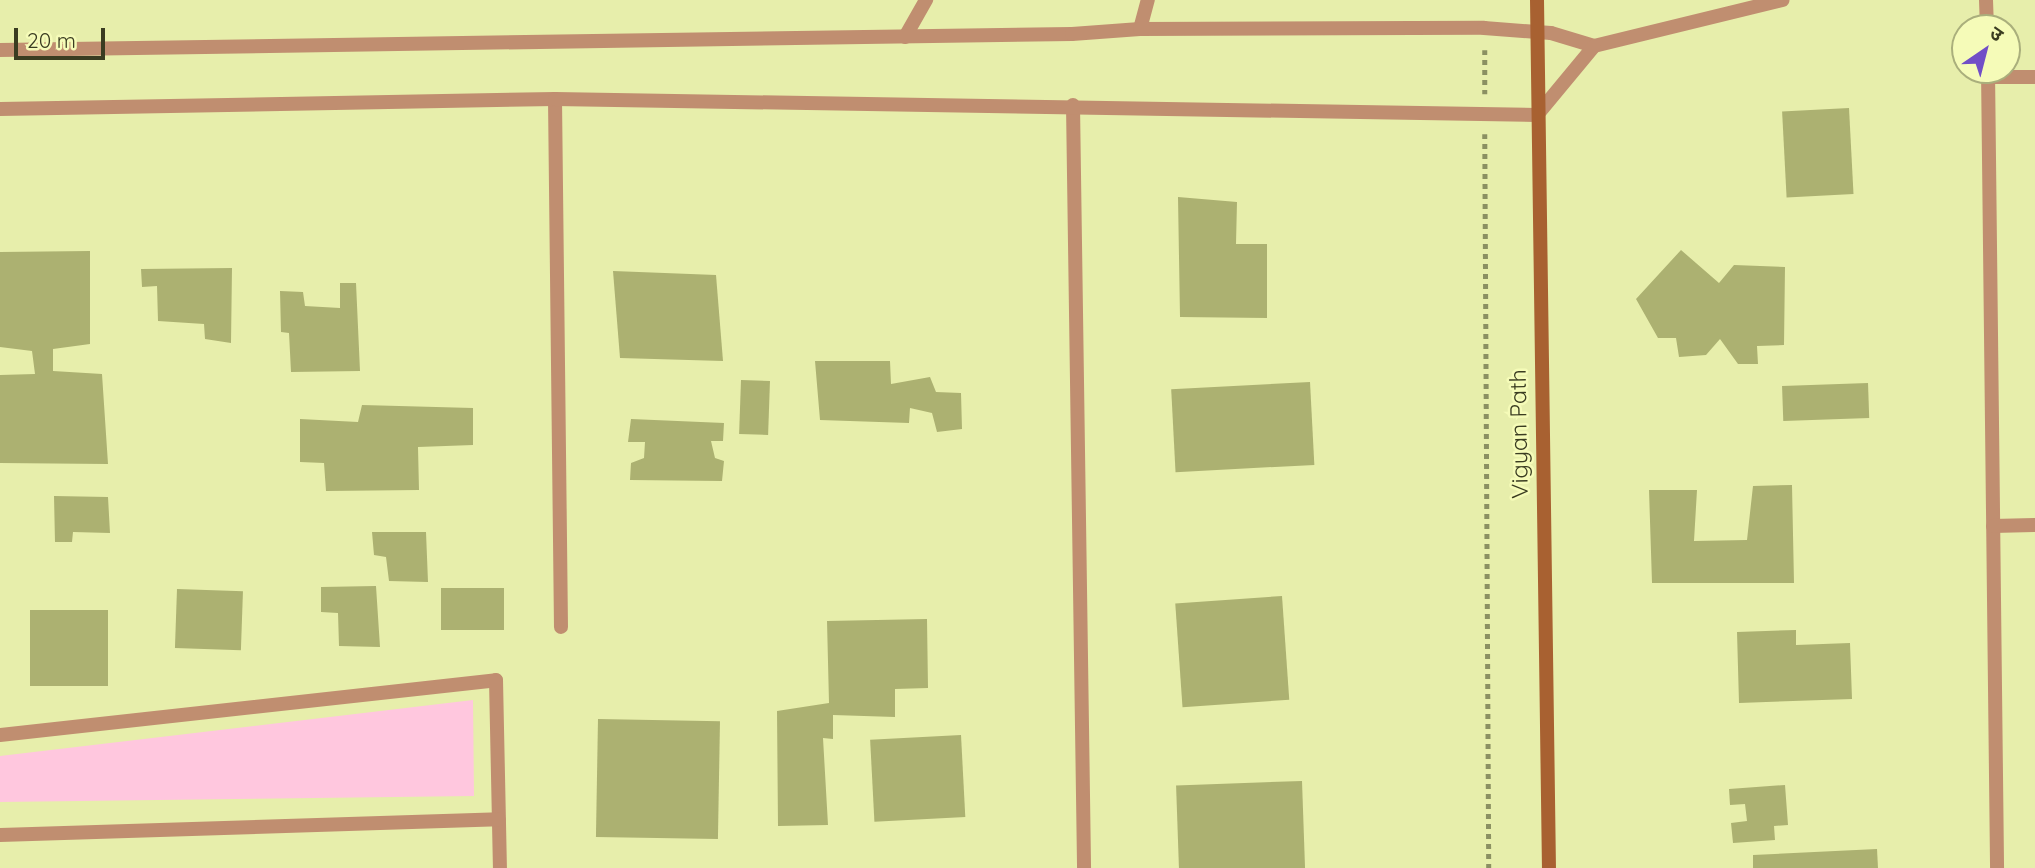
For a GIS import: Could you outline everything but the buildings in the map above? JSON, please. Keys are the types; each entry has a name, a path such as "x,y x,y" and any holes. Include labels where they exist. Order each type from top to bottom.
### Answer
{"main road":[{"name":"Vigyan Path","path":"1537,0 1549,868"}],"street":[{"path":"905,37 926,0"},
{"path":"1140,29 1148,0"},
{"path":"0,50 905,37 1140,29 1484,28 1538,32 1594,46 1783,0"},
{"path":"0,108 555,99 1073,105 1537,115 1594,46"},
{"path":"1988,84 1997,868"},
{"path":"555,99 561,628"},
{"path":"1073,105 1084,868"},
{"path":"1993,526 2035,526"},
{"path":"0,735 496,680 500,868"},
{"path":"0,835 499,818"}],"path":[{"path":"1484,28 1489,868"}],"shaded area":[{"path":"473,700 474,796 0,802 0,756"}]}
